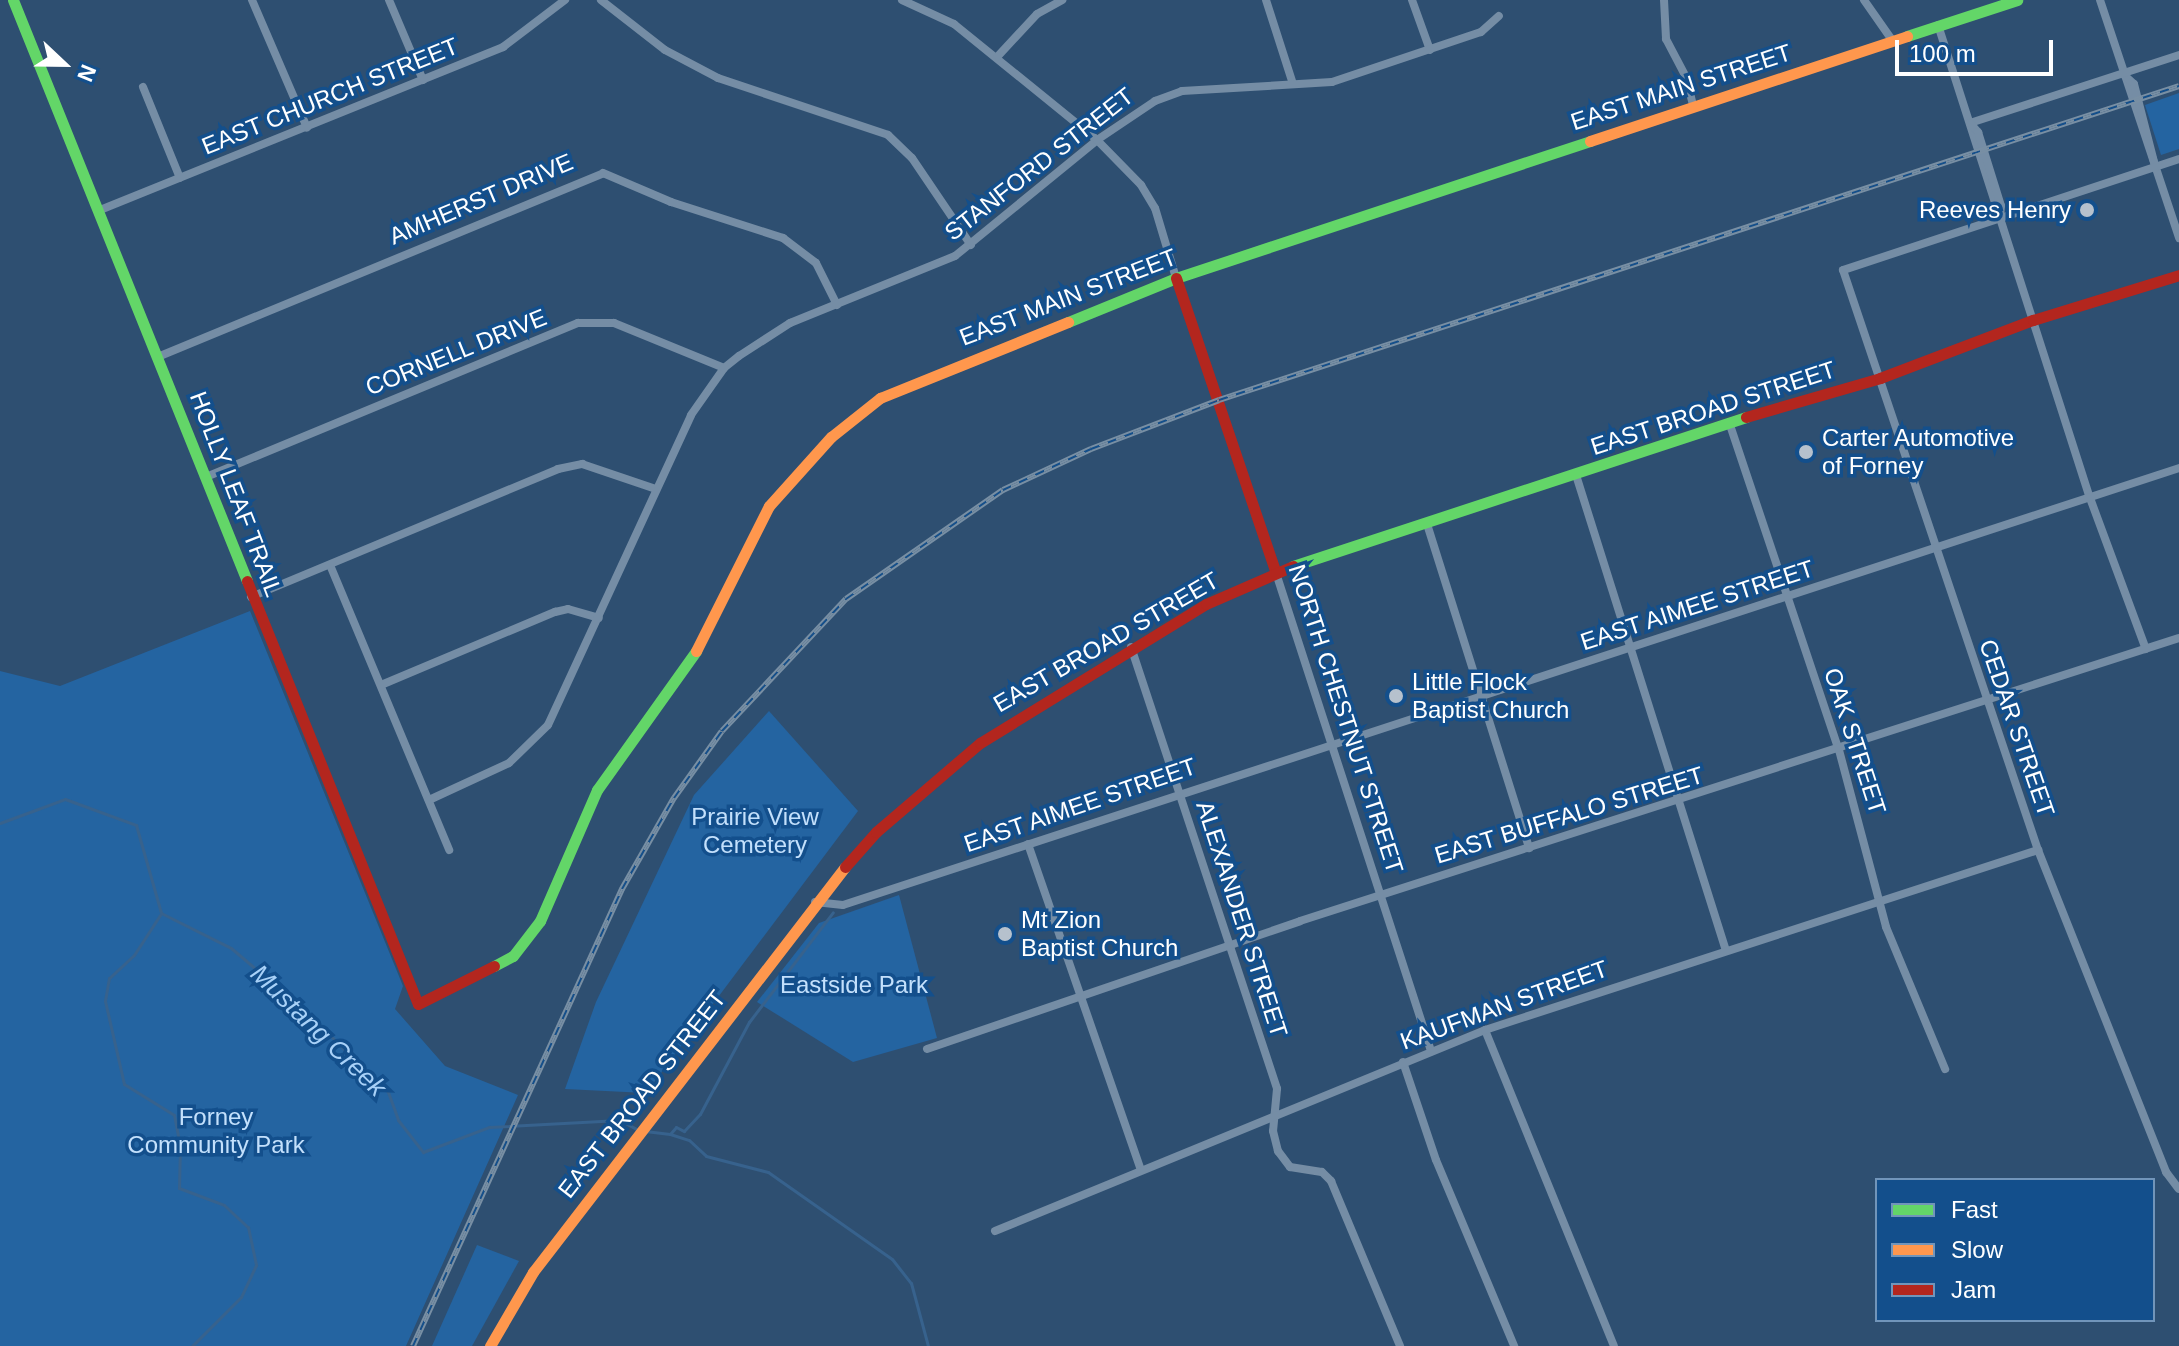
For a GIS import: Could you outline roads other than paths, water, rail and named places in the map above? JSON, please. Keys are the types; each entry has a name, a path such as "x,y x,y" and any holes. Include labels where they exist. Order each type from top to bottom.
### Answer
{"street":[{"name":"HOLLY LEAF TRAIL","path":"13,0 160,356 251,597 418,1004"},
{"path":"252,0 307,128"},
{"path":"389,0 423,80"},
{"name":"EAST CHURCH STREET","path":"100,210 503,47 565,0"},
{"path":"601,0 665,50 709,73 888,135 912,158 971,245"},
{"path":"902,0 954,24 998,56 1097,140 1141,185 1155,208 1176,278"},
{"path":"998,56 1037,14 1062,0"},
{"path":"1266,0 1293,84"},
{"path":"1412,0 1430,50"},
{"path":"1664,0 1666,39 1686,77 1693,106"},
{"path":"1864,0 1892,40"},
{"name":"EAST MAIN STREET","path":"418,1004 513,956 540,921 597,790 710,631 769,506 831,437 880,398 914,381 1176,278 2017,0"},
{"path":"2100,0 2179,238"},
{"name":"STANFORD STREET","path":"429,800 509,763 532,743 561,704 691,415 724,368 790,323 935,266 971,245 1134,112 1182,91 1332,82 1481,32 1499,16"},
{"path":"1938,25 2001,206 2000,218 2090,498 2146,649"},
{"path":"1970,123 2179,55"},
{"path":"143,87 180,178"},
{"path":"2000,218 2179,159"},
{"name":"AMHERST DRIVE","path":"160,356 603,173 793,243 816,263 837,305"},
{"name":"CEDAR STREET","path":"2000,218 1843,270 1934,549 2038,850 2166,1172 2179,1189"},
{"name":"EAST BROAD STREET","path":"490,1346 533,1272 815,902 876,832 980,743 1131,647 1276,573 1880,378 2033,320 2179,275"},
{"name":"NORTH CHESTNUT STREET","path":"1176,278 1219,400 1431,1051"},
{"name":"CORNELL DRIVE","path":"206,477 578,323 614,323 724,368"},
{"name":"OAK STREET","path":"1730,425 1839,750 1882,900 1886,927 1945,1069"},
{"path":"251,597 558,469 582,464 656,489"},
{"name":"EAST AIMEE STREET","path":"815,902 843,905 2179,468"},
{"path":"1576,475 1628,648 1681,801 1726,950"},
{"path":"1427,524 1529,848"},
{"path":"330,565 449,850"},
{"path":"381,685 555,612 568,609 599,618"},
{"name":"EAST BUFFALO STREET","path":"927,1049 1380,896 2179,638"},
{"name":"ALEXANDER STREET","path":"1131,647 1277,1089 1273,1131 1284,1160 1290,1167 1322,1172 1339,1195 1400,1346"},
{"path":"1028,844 1141,1170"},
{"name":"KAUFMAN STREET","path":"995,1231 1485,1030 2038,850"},
{"path":"1485,1030 1614,1346"},
{"path":"1403,1062 1436,1160 1514,1346"}],"waterway":[{"name":"Mustang Creek","path":"0,823 65,799 136,825 161,913 231,948 302,1008 388,1092 398,1120 423,1152 489,1127 620,1120 638,1130"},
{"path":"670,1134 676,1127 684,1131 700,1114 749,1022 833,912"},
{"path":"160,915 134,955 109,978 105,1001 124,1084 174,1115 180,1145 179,1188 224,1205 248,1227 256,1265 241,1297 192,1346"},
{"name":"Mustang Creek","path":"645,1131 689,1140 706,1156 768,1172 892,1259 911,1283 928,1346"}],"railway":[{"path":"413,1346 622,889 674,798 722,731 846,599 1003,490 1091,449 1219,400 2179,86"}],"place":[{"name":"Reeves Henry","path":"2087,210"},
{"name":"Carter Automotive of Forney","path":"1806,452"},
{"name":"Little Flock Baptist Church","path":"1396,696"},
{"name":"Mt Zion Baptist Church","path":"1005,934"}],"park label":[{"name":"Prairie View Cemetery","path":"755,831"},
{"name":"Eastside Park","path":"854,985"},
{"name":"Forney Community Park","path":"216,1131"}]}
